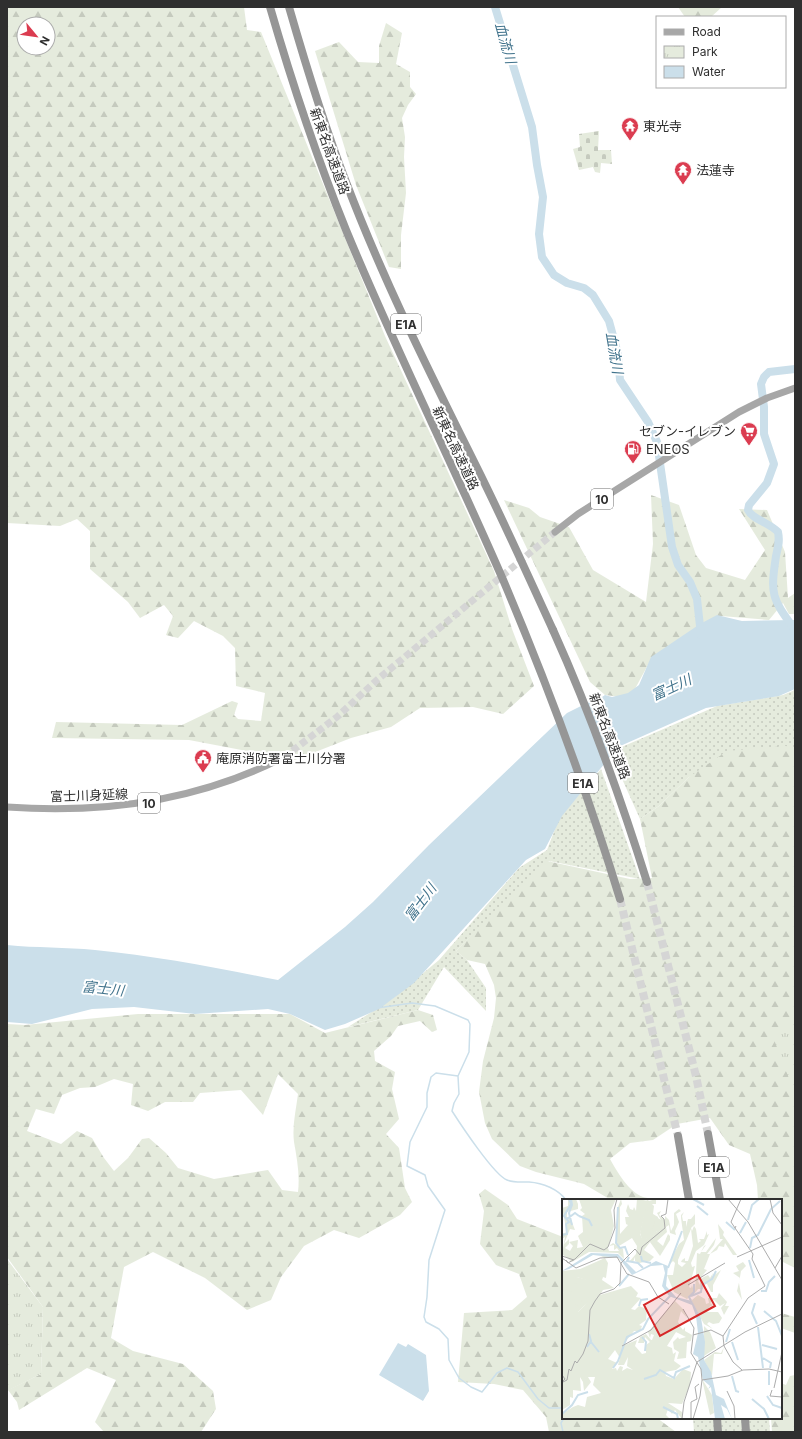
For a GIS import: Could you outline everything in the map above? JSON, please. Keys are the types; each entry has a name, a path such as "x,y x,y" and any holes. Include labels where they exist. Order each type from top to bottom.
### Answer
{"highway":[{"name":"新東名高速道路","path":"270,7 306,121 346,230 393,338 489,548 540,670 584,787 620,899"},
{"name":"新東名高速道路","path":"289,7 323,120 372,246 415,344 484,482 565,656 607,762 647,882"},
{"name":"E1A","path":"708,1134 720,1199"},
{"name":"E1A","path":"678,1136 689,1199"},
{"path":"717,1419 718,1432"},
{"path":"745,1419 746,1432"}],"main road":[{"name":"10","path":"555,532 578,514 720,424 760,401 795,388"},
{"name":"富士川身延線","path":"7,807 90,808 151,802 191,793 241,777 284,757"}],"green space":[{"path":"7,7 244,7 247,30 261,32 385,336 494,571 512,629 534,686 503,714 473,707 420,708 391,727 351,738 295,760 189,740 52,738 56,722 182,725 232,701 238,703 234,715 238,719 261,721 265,693 236,686 235,648 223,636 194,621 178,638 166,635 173,616 164,605 140,618 128,602 90,569 90,531 77,519 60,526 7,523"},
{"path":"678,7 722,7 712,16 684,16"},
{"path":"386,23 402,33 396,64 410,72 410,87 416,94 408,105 402,118 405,137 404,157 406,193 401,235 401,269 389,267 356,185 315,51 339,42 358,62 379,63 379,46"},
{"path":"599,131 598,150 611,150 612,164 601,163 600,173 595,172 593,167 579,170 573,149 580,147 579,134"},
{"path":"651,495 679,505 696,555 706,568 745,580 765,550 739,509 767,510 785,552 788,598 795,593 795,614 789,614 783,603 769,620 721,616 649,663 630,698 605,695 590,682 504,500 529,508 540,517 569,527 593,570 646,602 653,544"},
{"path":"795,690 795,749 689,777 659,806 640,819 610,752 717,706 783,695"},
{"path":"786,746 795,748 795,1268 782,1262 782,1199 758,1199 757,1185 750,1154 729,1145 710,1118 677,1124 653,1140 630,1143 610,1159 628,1186 638,1194 645,1198 665,1199 609,1199 584,1184 536,1172 520,1166 492,1139 485,1123 479,1092 483,1061 494,1018 496,998 494,985 485,964 467,960 456,951 547,861 630,879 652,878 640,819 659,806 689,777 727,751"},
{"path":"601,769 640,879 549,861 456,951 467,960 486,988 486,1011 444,967 418,1010 348,1027 392,999 439,960 519,868 547,850 560,816"},
{"path":"418,1010 433,1015 437,1030 432,1032 420,1021 398,1026 391,1036 374,1051 375,1061 395,1072 392,1089 399,1119 386,1134 399,1148 405,1188 412,1202 400,1215 359,1238 334,1230 304,1246 281,1277 271,1300 247,1310 205,1278 153,1252 124,1267 111,1338 133,1351 183,1364 213,1391 216,1409 201,1432 104,1432 95,1422 116,1380 87,1368 19,1410 17,1402 8,1390 41,1374 43,1307 7,1257 7,1024 25,1025 138,1014 290,1014 325,1033","holes":["278,1074 298,1094 294,1118 294,1142 299,1186 298,1192 282,1190 268,1170 214,1179 178,1168 166,1153 149,1138 142,1139 128,1158 114,1171 92,1138 77,1131 61,1144 27,1131 36,1109 54,1114 62,1095 80,1088 95,1087 114,1079 133,1084 131,1105 148,1111 165,1102 193,1102 200,1093 241,1090 263,1115"]},
{"path":"795,1019 795,1094 773,1037"},
{"path":"485,1189 508,1205 517,1219 562,1237 562,1419 658,1419 676,1432 549,1432 546,1417 523,1390 494,1384 458,1382 464,1313 512,1310 527,1297 519,1274 496,1265 480,1244 484,1211 479,1194"},
{"path":"7,1259 43,1307 41,1374 7,1391"},
{"path":"782,1313 795,1317 795,1333 782,1328"},
{"path":"795,1375 795,1432 772,1432 771,1419 782,1419 782,1383 786,1385 790,1376"},
{"path":"693,1419 769,1419 770,1432 694,1432"}],"water":[{"name":"富士川","path":"717,615 742,621 795,620 795,689 779,696 706,708 618,747 562,816 545,849 526,860 414,983 379,1009 345,1024 325,1030 290,1014 268,1009 195,1014 134,1007 92,1009 32,1024 7,1022 7,945 84,949 118,953 187,963 278,980 345,927 373,902 429,845 567,713 589,702 591,704 605,695 612,697 628,693 639,685 651,657 700,624"},
{"path":"398,1343 406,1347 408,1344 426,1355 429,1391 423,1401 379,1375"}],"waterway":[{"name":"血流川","path":"495,7 532,127 543,197 539,234 542,257 554,275 567,283 584,288 593,295 609,321 618,354 620,380 648,422 657,442 672,547 678,565 690,582 697,599 701,635"},
{"path":"795,369 769,372 764,377 761,384 764,407 764,434 774,464 767,483 749,505 748,510 753,516 778,532 779,541 774,569 773,589 781,611 795,630"},
{"path":"377,1008 412,1003 435,1006 468,1020 470,1024 469,1052 458,1076 459,1094 452,1111 486,1160 501,1176 512,1182 529,1182 545,1185 559,1193 565,1199"},
{"path":"458,1076 436,1073 431,1077 427,1093 427,1107 410,1142 407,1166 425,1175 428,1186 445,1210 429,1260 427,1297 424,1317 426,1322 439,1329 448,1339 449,1360 459,1378 471,1387 482,1392 497,1373 507,1368 518,1372 538,1399 549,1408 562,1408"},
{"path":"563,1419 561,1423 563,1432"}],"tunnel":[{"path":"284,757 337,717 377,680 555,532"},
{"path":"647,882 696,1076 708,1134"},
{"path":"620,899 678,1136"}],"place":[{"name":"東光寺","path":"630,141"},
{"name":"法蓮寺","path":"683,185"},
{"name":"セブン-イレブン","path":"749,446"},
{"name":"ENEOS","path":"633,464"},
{"name":"庵原消防署富士川分署","path":"203,773"}]}
